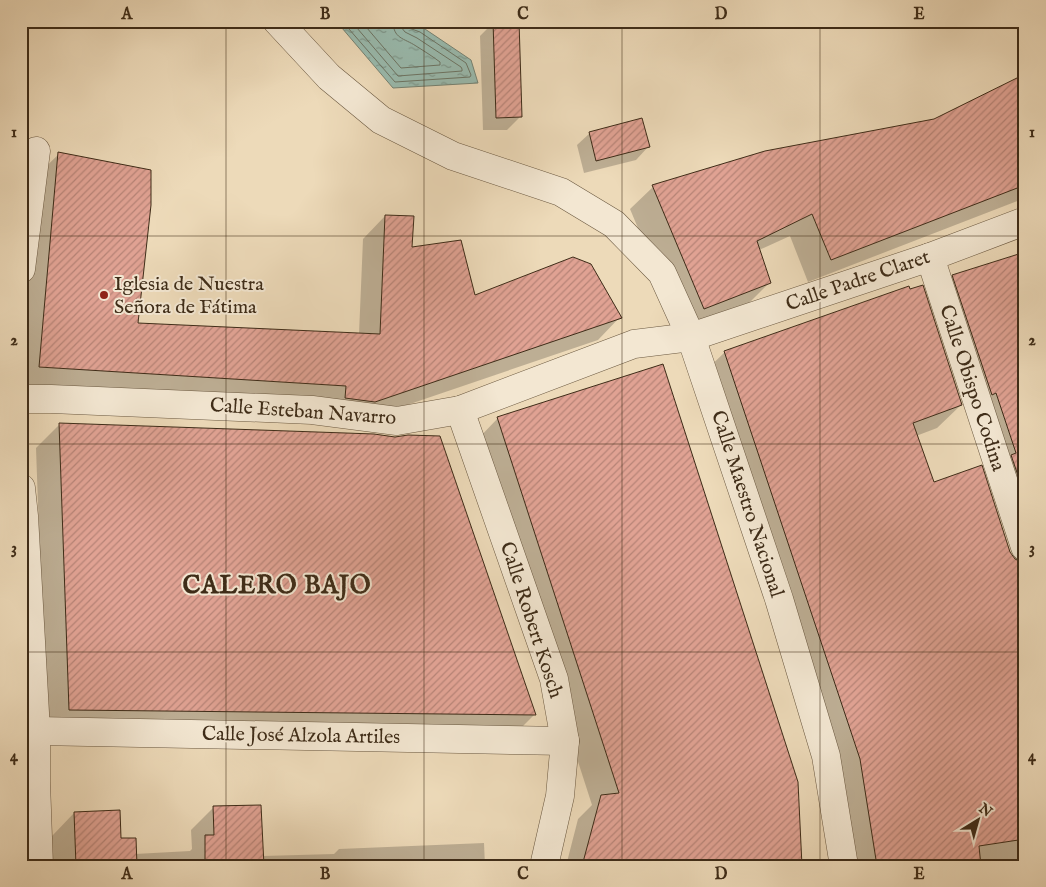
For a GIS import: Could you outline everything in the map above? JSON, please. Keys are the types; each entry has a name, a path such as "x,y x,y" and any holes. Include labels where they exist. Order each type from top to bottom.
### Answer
{"street":[{"name":"Calle Maestro Nacional","path":"277,21 329,77 381,120 453,156 562,192 614,224 662,273 691,337 779,599 826,756 844,866"},
{"path":"21,269 36,151"},
{"name":"Calle Padre Claret","path":"691,337 930,257 1025,221"},
{"name":"Calle Obispo Codina","path":"930,257 1025,547"},
{"name":"Calle Esteban Navarro","path":"21,399 312,410 396,421 460,410 634,344 691,337"},
{"name":"Calle Robert Kosch","path":"460,410 554,679 565,741 560,796 544,866"},
{"path":"21,488 36,731 39,866"},
{"name":"Calle José Alzola Artiles","path":"36,731 565,741"}],"water":[{"path":"336,21 405,21 422,27 471,60 478,83 393,88"}],"building":[{"path":"493,21 519,21 522,117 496,118"},
{"path":"1025,74 1025,185 831,260 812,214 757,241 771,283 704,309 652,185 765,151 934,119"},
{"path":"642,118 650,147 596,161 589,132"},
{"path":"58,152 151,170 151,205 138,323 380,334 385,215 414,216 412,247 461,240 475,295 573,257 591,264 622,318 375,402 345,398 346,386 39,367"},
{"path":"1025,252 1025,496 1011,455 1016,453 996,393 992,395 952,275"},
{"path":"923,285 962,405 913,423 934,482 982,465 1010,552 1015,559 1025,562 1025,839 979,846 981,866 877,866 860,759 724,351 909,286 910,289"},
{"path":"663,364 798,782 802,866 582,866 601,795 619,793 497,417"},
{"path":"59,423 374,434 395,437 408,435 440,436 536,715 69,710"},
{"path":"261,805 264,866 205,866 205,835 214,835 213,806"},
{"path":"120,810 121,838 136,838 137,866 76,866 74,812"}],"place":[{"name":"Iglesia de Nuestra Señora de Fátima","path":"104,295"}],"district":[{"name":"CALERO BAJO","path":"277,586"}]}
